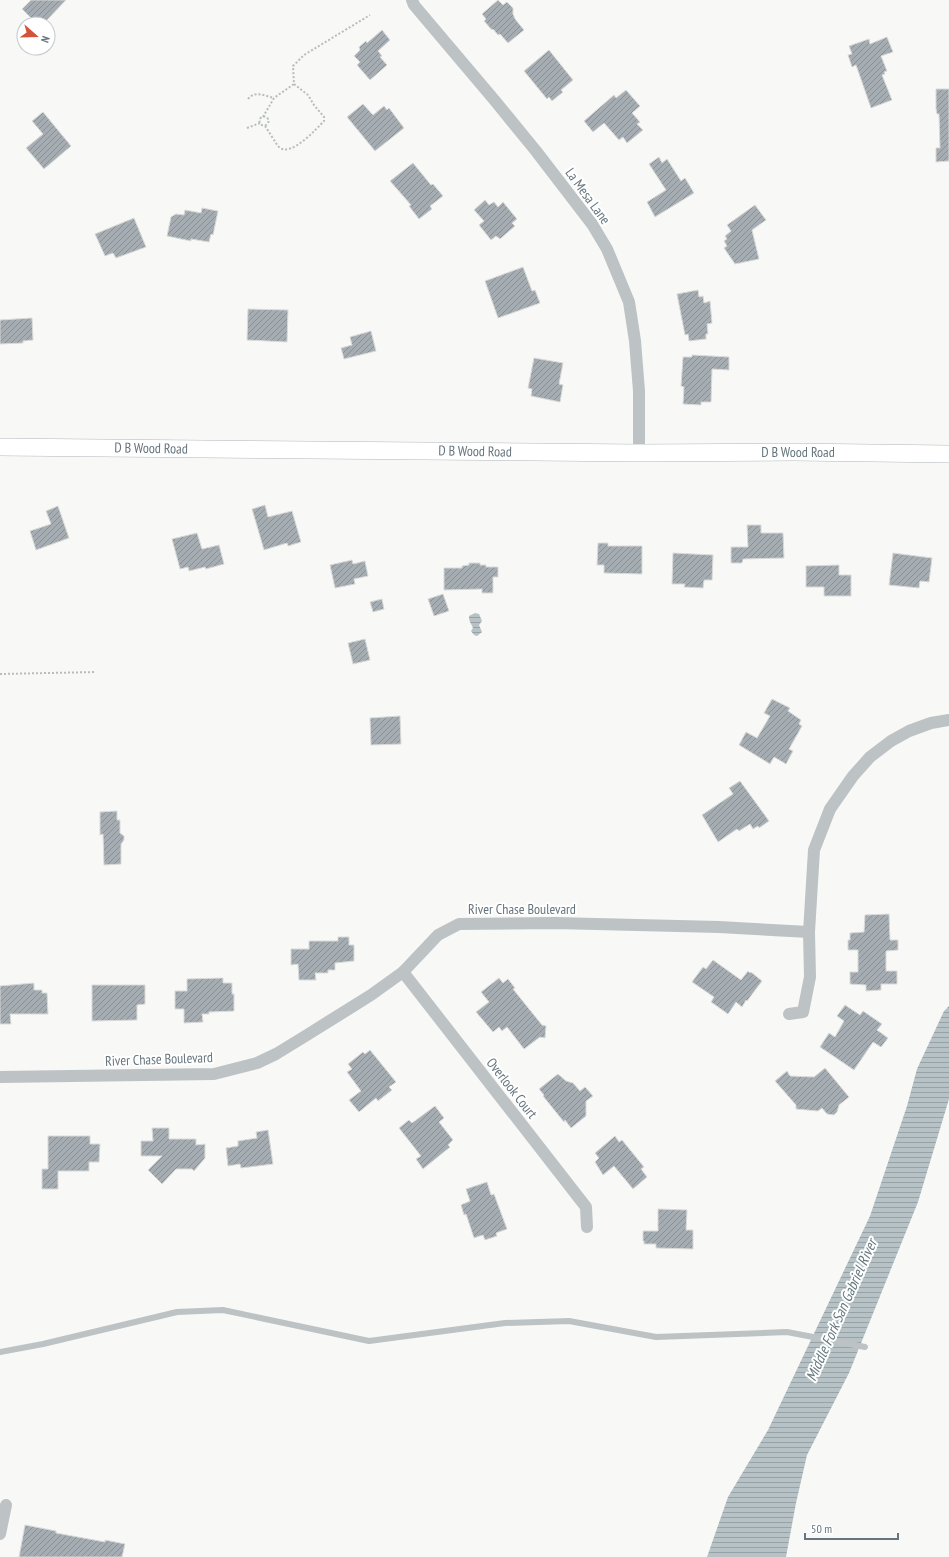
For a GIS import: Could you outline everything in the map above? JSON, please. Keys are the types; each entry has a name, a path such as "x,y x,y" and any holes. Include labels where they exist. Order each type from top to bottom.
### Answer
{"main road":[{"name":"D B Wood Road","path":"0,447 639,453 806,452 949,454"}],"street":[{"name":"La Mesa Lane","path":"412,0 414,5 496,100 536,151 592,224 607,249 629,302 636,341 640,391 639,453"},
{"path":"789,1014 803,1012 810,977 809,932 814,850 830,808 853,776 870,757 891,741 909,731 949,720"},
{"name":"River Chase Boulevard","path":"0,1077 214,1074 243,1067 276,1054 353,1007 403,972 438,935 459,924 555,923 719,927 809,932"},
{"name":"Overlook Court","path":"403,972 586,1207 587,1227"},
{"path":"0,1534 6,1505"}],"lane":[{"path":"0,1352 43,1344 177,1312 223,1310 368,1341 505,1323 569,1321 656,1337 787,1332 805,1334 866,1348"}],"path":[{"path":"294,84 294,66 304,55 370,15"},
{"path":"260,123 260,119 263,117 274,98 294,84"},
{"path":"260,123 265,126 279,146 284,149 296,146 324,121 324,117 308,95 294,84"},
{"path":"248,99 258,93 274,98"},
{"path":"263,117 267,117 269,120 269,123 265,126"},
{"path":"247,128 260,123"},
{"path":"0,674 96,672"}],"water":[{"path":"475,613 479,614 482,621 479,625 482,632 477,636 471,631 473,628 469,618 469,616"},
{"name":"Middle Fork San Gabriel River","path":"949,1006 949,1099 918,1202 849,1373 807,1455 786,1557 707,1557 728,1497 768,1430 870,1216 907,1106 917,1069 944,1011"}],"building":[{"path":"31,0 66,0 51,16 29,16 22,9"},
{"path":"498,0 503,5 507,2 513,8 515,19 524,30 508,43 500,34 498,35 493,29 492,30 484,21 486,19 482,14"},
{"path":"382,30 390,40 378,51 382,56 380,57 387,65 370,80 357,65 360,62 354,56 360,50 359,47 366,41 367,43"},
{"path":"887,37 893,52 881,56 887,71 882,75 892,100 871,108 856,65 852,67 848,55 852,54 849,46 869,39 870,44"},
{"path":"549,50 573,80 561,90 563,92 552,101 549,97 547,99 524,71"},
{"path":"936,89 949,89 949,161 936,162 936,148 940,148 939,114 937,114 936,109"},
{"path":"626,90 640,106 632,113 640,122 637,124 643,130 627,143 623,137 619,140 604,123 593,132 584,121 614,95 616,98"},
{"path":"363,104 373,115 384,106 387,110 389,108 404,128 375,151 347,117"},
{"path":"43,112 71,146 44,169 26,148 43,134 32,121"},
{"path":"659,157 662,163 667,159 681,181 685,178 694,193 655,217 647,202 666,190 649,164"},
{"path":"413,163 431,185 433,184 443,196 430,206 432,209 419,219 409,206 411,205 390,181"},
{"path":"485,200 489,205 494,202 498,207 503,202 517,219 512,223 515,226 500,239 496,236 491,240 479,225 484,221 474,210"},
{"path":"755,205 766,220 752,230 759,259 735,264 724,248 727,246 724,241 727,239 725,236 731,231 727,225"},
{"path":"202,208 218,211 213,235 211,234 209,242 191,239 191,241 167,236 171,217 176,214 184,215 185,210 201,213"},
{"path":"134,218 146,247 116,258 113,253 105,256 95,234"},
{"path":"523,267 532,291 535,290 540,303 498,318 485,281"},
{"path":"698,290 699,297 703,296 704,303 710,301 712,323 707,324 708,334 706,334 706,339 689,341 688,334 685,335 677,294"},
{"path":"248,309 288,310 287,342 247,340"},
{"path":"32,318 33,340 23,341 23,343 0,344 0,320"},
{"path":"371,331 376,351 344,359 341,348 352,345 350,337"},
{"path":"692,355 729,357 729,370 712,369 711,402 701,402 701,405 683,404 684,387 681,386 683,357 692,357"},
{"path":"534,358 563,363 559,384 563,385 560,402 531,396 532,389 528,388"},
{"path":"265,505 268,517 292,511 301,542 288,546 287,543 264,550 252,509"},
{"path":"58,506 69,538 36,550 30,531 51,524 46,511"},
{"path":"747,525 761,525 761,533 783,533 784,558 743,559 742,563 731,563 731,547 748,547"},
{"path":"197,533 202,549 219,545 224,564 206,569 205,567 189,571 188,567 180,569 172,539"},
{"path":"598,543 608,543 608,546 642,546 642,574 604,573 604,565 597,565"},
{"path":"673,553 713,555 712,580 704,580 703,588 684,587 685,584 672,584"},
{"path":"893,553 932,558 929,582 920,581 919,588 889,585"},
{"path":"352,560 353,564 365,561 368,576 354,579 355,584 335,588 330,565"},
{"path":"469,563 480,563 480,565 486,565 486,567 498,567 498,577 493,577 493,593 482,593 482,589 444,590 444,568 462,568 462,566 469,565"},
{"path":"839,565 839,575 851,575 851,596 824,596 824,587 806,587 806,566"},
{"path":"443,594 449,611 434,616 428,599"},
{"path":"382,599 384,609 373,612 370,602"},
{"path":"365,639 370,660 353,664 348,643"},
{"path":"772,699 790,708 788,711 801,720 799,724 802,726 789,749 793,751 786,764 774,757 770,764 739,745 746,732 757,738 770,716 764,713"},
{"path":"400,716 401,744 371,745 370,718"},
{"path":"740,781 769,821 759,828 758,826 753,829 750,824 739,831 737,829 718,842 702,815 733,794 729,788"},
{"path":"117,811 117,820 120,820 120,833 124,836 124,840 121,844 121,864 104,865 103,834 100,835 100,812"},
{"path":"889,914 890,940 898,940 898,950 886,951 886,971 897,971 897,984 881,984 881,990 866,991 866,985 850,984 850,972 858,972 858,950 848,950 850,933 864,932 865,915"},
{"path":"338,937 349,937 349,945 354,945 354,961 335,963 335,970 328,970 328,973 315,973 316,980 299,980 298,964 291,965 291,949 309,949 309,941 338,941"},
{"path":"713,960 741,980 748,971 762,981 742,1007 736,1002 728,1014 711,1002 714,997 692,982 703,967 706,969"},
{"path":"223,978 223,983 232,983 232,994 234,994 234,1011 209,1012 209,1014 202,1014 203,1022 184,1023 184,1009 175,1009 175,991 187,991 187,979"},
{"path":"499,978 503,983 508,979 515,988 513,989 542,1025 546,1026 545,1038 540,1037 524,1049 507,1027 502,1031 499,1027 493,1032 476,1012 489,1002 481,992"},
{"path":"34,983 34,990 42,990 42,993 47,993 48,1014 10,1014 11,1024 0,1024 0,986"},
{"path":"92,985 145,985 145,1004 137,1005 137,1020 92,1021"},
{"path":"845,1005 860,1015 863,1011 882,1024 877,1030 888,1038 881,1047 873,1042 854,1070 820,1047 829,1033 835,1037 844,1021 837,1016"},
{"path":"370,1050 396,1082 389,1087 392,1090 378,1101 376,1098 359,1112 349,1100 361,1091 347,1072 352,1069 348,1064 363,1052 365,1054"},
{"path":"825,1068 849,1097 839,1105 837,1112 834,1115 827,1114 822,1108 818,1111 796,1109 796,1105 775,1081 787,1071 790,1076 814,1077"},
{"path":"558,1074 566,1081 573,1083 580,1091 585,1087 593,1096 586,1101 586,1116 571,1128 565,1120 564,1122 539,1089"},
{"path":"435,1106 444,1118 439,1122 453,1140 448,1145 450,1147 423,1169 416,1159 421,1156 399,1128 409,1120 412,1123"},
{"path":"152,1128 169,1128 169,1139 196,1139 196,1145 205,1144 205,1158 194,1171 192,1169 176,1169 162,1184 148,1170 162,1156 141,1156 141,1141 153,1141"},
{"path":"268,1130 273,1164 241,1168 240,1164 228,1166 226,1148 238,1146 238,1141 257,1138 256,1132"},
{"path":"48,1136 90,1136 90,1144 100,1144 99,1162 89,1162 89,1171 58,1171 58,1189 42,1189 42,1169 48,1169"},
{"path":"615,1136 619,1142 622,1140 644,1167 641,1169 647,1177 633,1189 614,1166 603,1175 595,1162 599,1158 595,1153"},
{"path":"487,1182 491,1195 494,1194 507,1229 496,1233 497,1236 485,1240 483,1235 474,1238 466,1214 464,1215 461,1205 470,1201 466,1189"},
{"path":"658,1209 687,1210 686,1230 693,1230 693,1249 656,1248 656,1244 644,1244 643,1231 658,1231"},
{"path":"25,1525 56,1531 56,1533 125,1544 122,1557 19,1557"}]}
